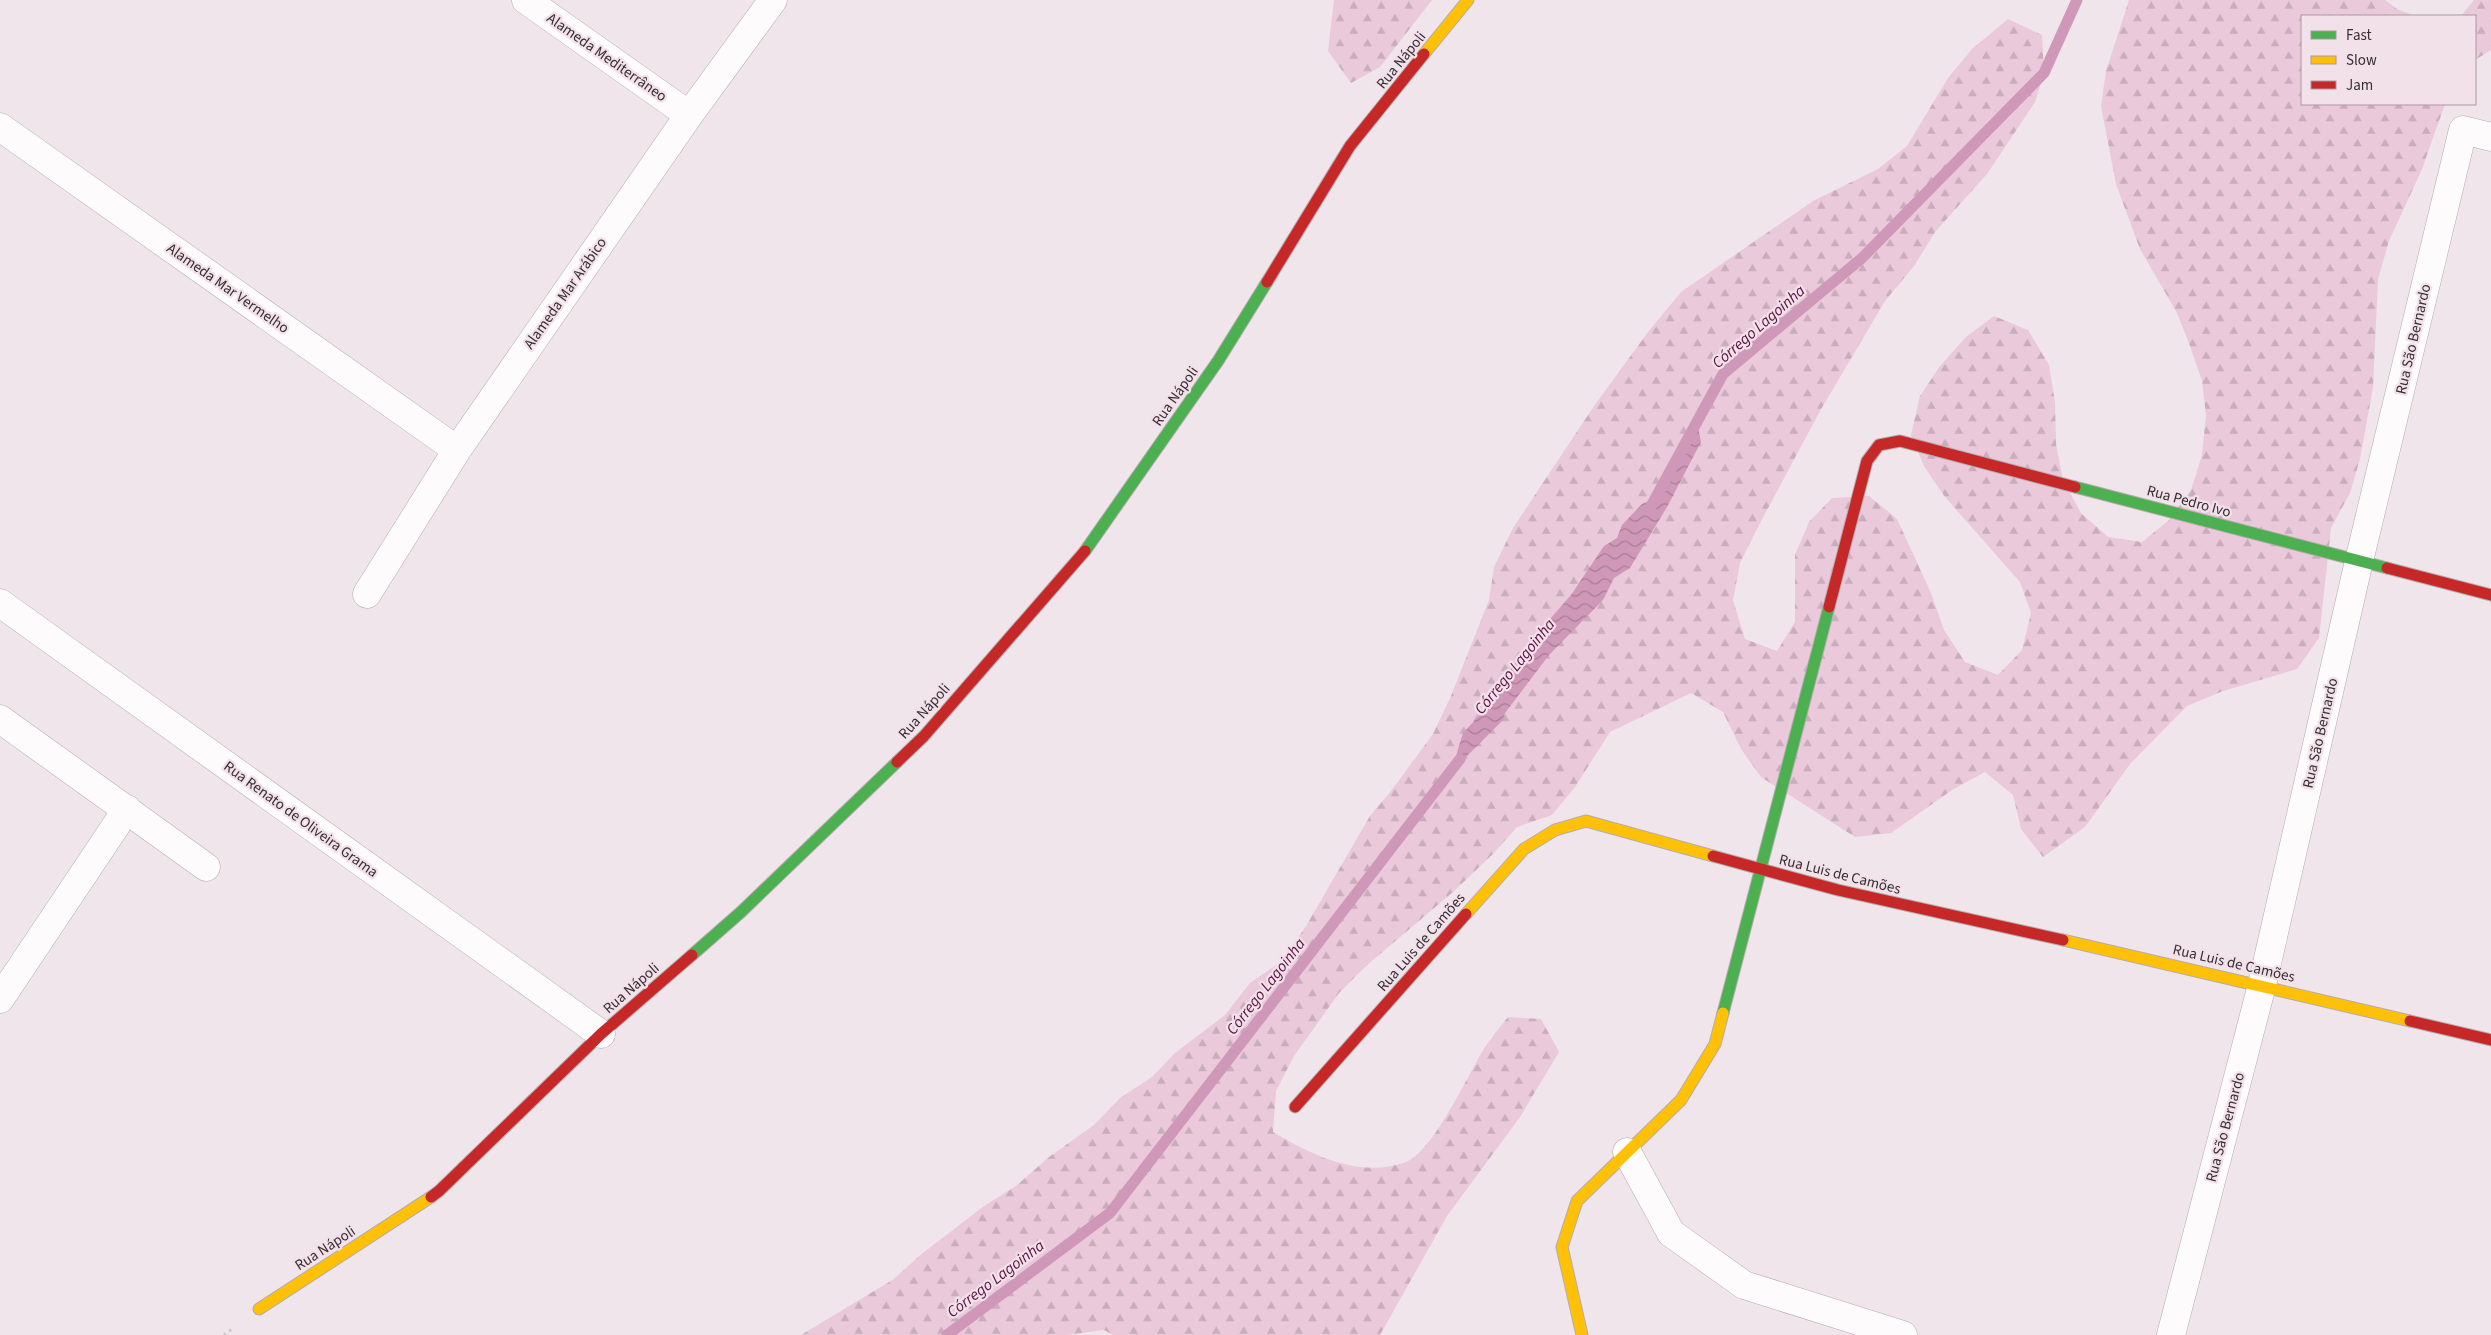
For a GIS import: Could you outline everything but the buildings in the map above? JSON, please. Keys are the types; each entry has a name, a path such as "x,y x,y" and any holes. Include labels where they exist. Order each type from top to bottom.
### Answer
{"street":[{"name":"Alameda Mediterrâneo","path":"526,0 689,115"},
{"name":"Alameda Mar Arábico","path":"367,594 457,450 689,115 773,0"},
{"name":"Rua Nápoli","path":"259,1308 439,1191 601,1034 741,912 924,736 1090,545 1218,362 1350,146 1468,0"},
{"name":"Alameda Mar Vermelho","path":"0,127 457,450"},
{"name":"Rua São Bernardo","path":"2171,1335 2262,985 2360,561 2463,130 2491,137"},
{"name":"Rua Pedro Ivo","path":"1760,869 1867,461 1879,445 1900,441 2491,595"},
{"name":"Rua Renato de Oliveira Grama","path":"0,603 601,1034"},
{"path":"0,719 206,867"},
{"path":"0,998 127,809"},
{"name":"Rua Luis de Camões","path":"1295,1108 1524,849 1556,830 1586,821 1838,890 2262,985 2491,1040"},
{"path":"1582,1335 1562,1247 1577,1201 1681,1100 1715,1044 1760,869"},
{"path":"1628,1152 1671,1233 1744,1285 1903,1335"}],"green space":[{"path":"1334,0 1432,0 1380,67 1351,83 1328,51"},
{"path":"2129,0 2385,0 2397,9 2412,15 2301,15 2301,105 2445,105 2422,169 2389,241 2378,279 2373,387 2360,459 2350,493 2331,528 2319,638 2297,669 2223,691 2187,706 2130,764 2085,827 2043,857 2021,829 2013,795 1985,772 1952,790 1891,833 1855,837 1761,777 1741,749 1723,712 1691,693 1610,732 1575,787 1552,815 1517,827 1493,854 1453,892 1366,966 1339,993 1294,1056 1276,1091 1273,1132 1303,1149 1337,1162 1372,1168 1389,1167 1406,1162 1417,1155 1428,1143 1450,1110 1485,1047 1508,1017 1541,1019 1559,1052 1520,1117 1447,1216 1380,1335 1113,1335 1104,1330 1066,1335 801,1335 894,1279 919,1256 984,1206 1016,1186 1049,1157 1094,1125 1120,1098 1152,1077 1175,1053 1225,1015 1250,983 1282,961 1306,926 1370,816 1433,734 1451,696 1489,600 1494,567 1513,528 1594,406 1648,332 1681,292 1813,201 1878,169 1907,146 1948,78 1972,49 2008,19 2042,35 2044,73 2035,102 1987,174 1935,232 1914,266 1885,301 1820,411 1740,563 1733,600 1745,639 1777,651 1795,622 1795,555 1809,522 1832,498 1869,496 1897,519 1931,593 1944,630 1965,662 1998,675 2022,650 2031,613 2020,582 1945,497 1924,466 1911,435 1920,396 1940,366 1966,337 1994,316 2028,330 2049,365 2055,402 2056,444 2063,480 2081,513 2108,537 2142,542 2168,521 2191,490 2202,455 2206,415 2202,381 2177,313 2140,249 2116,184 2101,106 2106,71"},
{"path":"2474,0 2491,0 2491,50 2476,59 2476,15 2462,15"}],"water":[{"path":"1697,422 1701,442 1667,507 1630,568 1614,578 1603,600 1549,655 1505,713 1503,720 1451,772 1463,733 1488,706 1501,682 1536,635 1571,595 1604,546 1617,538 1622,525 1642,504 1656,498"}],"waterway":[{"name":"Córrego Lagoinha","path":"1649,510 1723,374 1862,258 2044,73 2077,0"},
{"name":"Córrego Lagoinha","path":"947,1335 1110,1213 1460,759"}],"traffic: fast":[{"path":"1085,551 1218,361 1267,282"},
{"path":"2075,487 2387,568"},
{"path":"1723,1013 1829,607"},
{"path":"692,955 741,912 897,762"}],"traffic: slow":[{"path":"1424,54 1468,0"},
{"path":"1466,914 1524,849 1555,830 1586,821 1713,856"},
{"path":"2063,940 2410,1021"},
{"path":"1582,1335 1562,1247 1577,1201 1681,1100 1715,1044 1723,1013"},
{"path":"259,1309 431,1197"}],"traffic: jam":[{"path":"1267,282 1350,146 1424,54"},
{"path":"1829,607 1867,461 1879,445 1900,441 2075,487"},
{"path":"897,762 924,736 1085,551"},
{"path":"2387,568 2491,595"},
{"path":"1713,856 1838,890 2063,940"},
{"path":"1295,1107 1466,914"},
{"path":"431,1197 601,1034 692,955"},
{"path":"2410,1021 2491,1040"}]}
